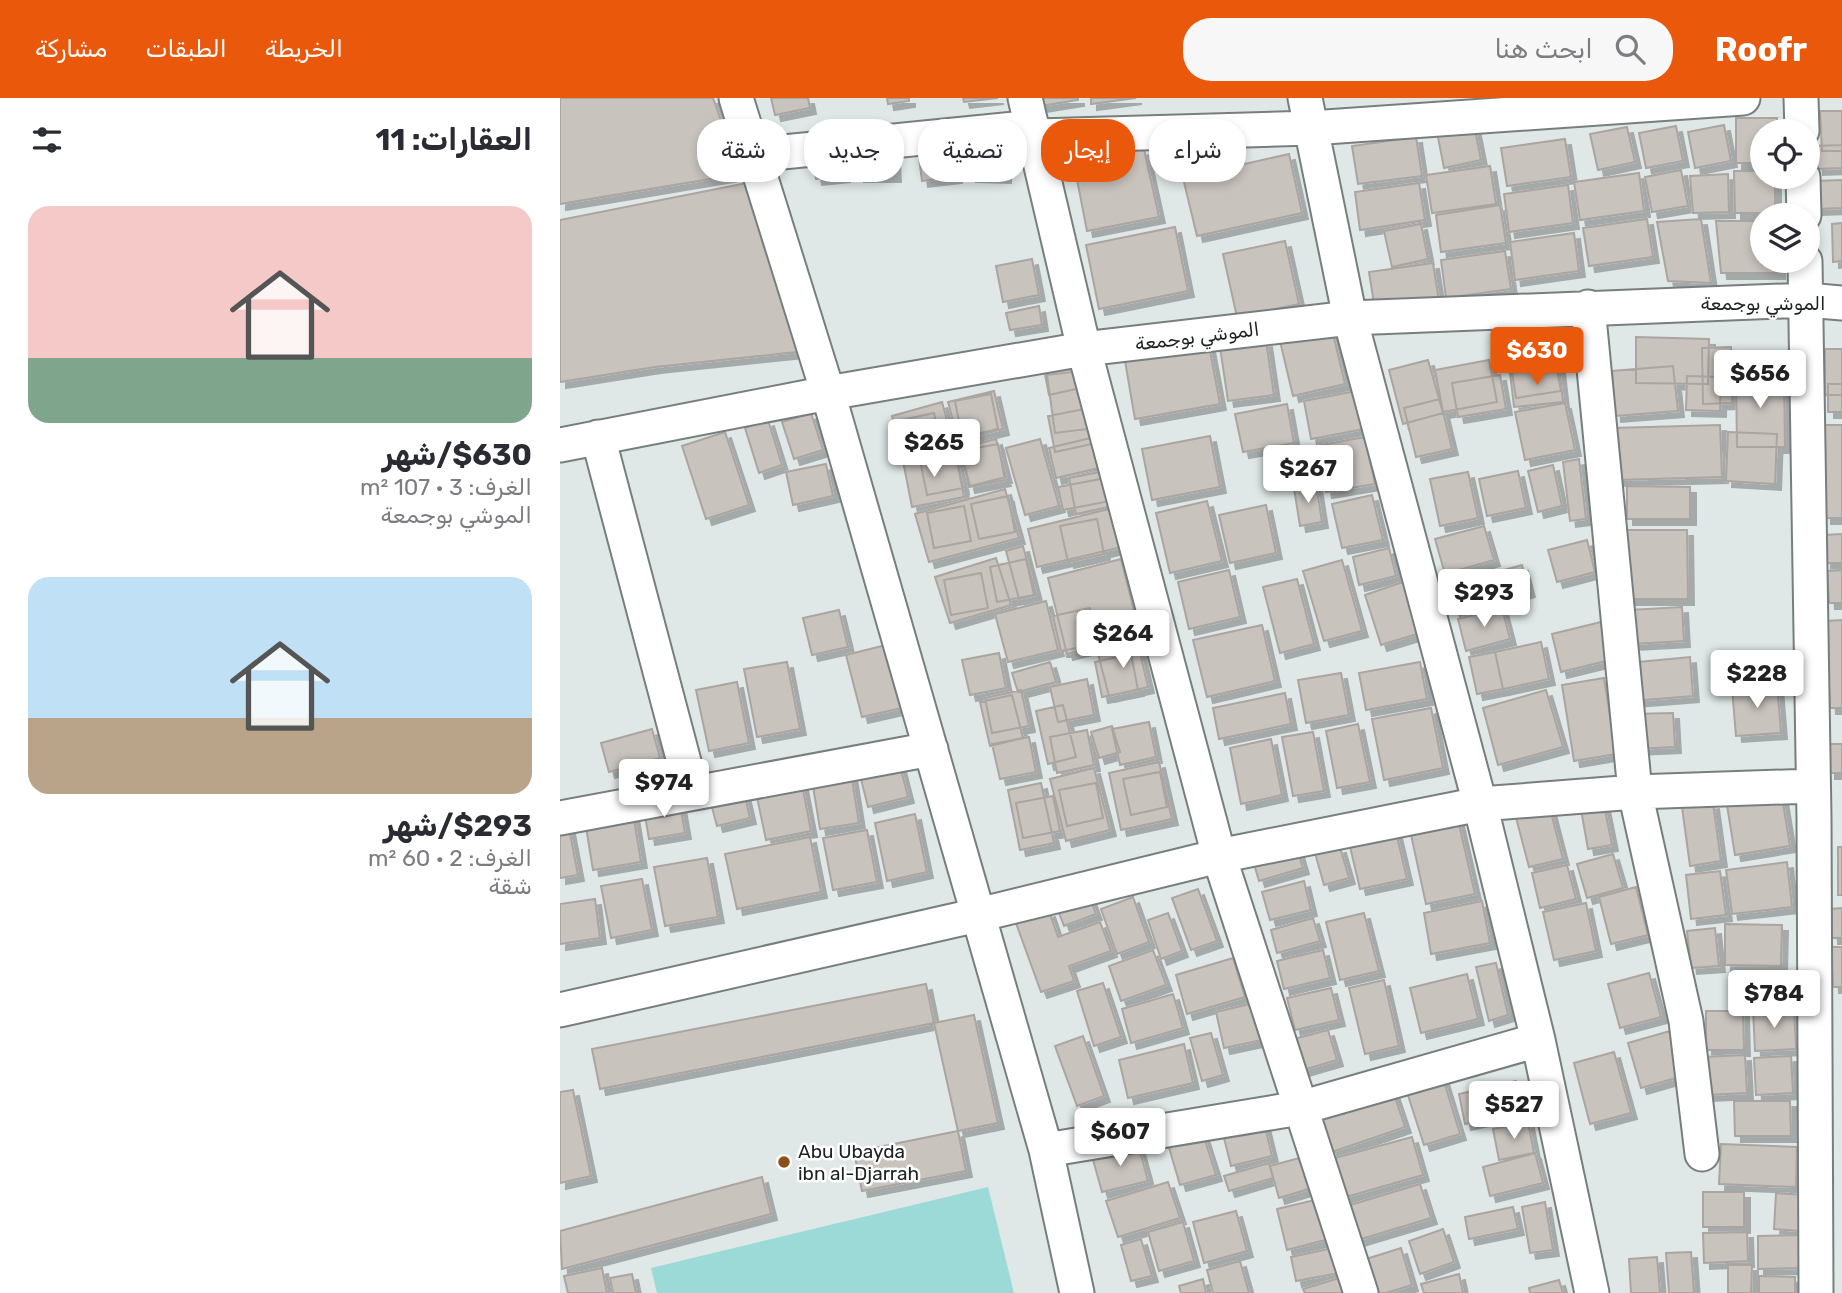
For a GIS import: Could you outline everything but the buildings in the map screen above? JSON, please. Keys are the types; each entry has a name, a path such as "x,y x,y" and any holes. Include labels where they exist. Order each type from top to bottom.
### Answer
{"street":[{"path":"736,98 743,119"},
{"path":"790,151 1032,121 1743,98"},
{"path":"1801,98 1802,119"},
{"path":"1308,113 1350,318 1480,804 1538,1040 1592,1293"},
{"path":"1032,121 1084,349 1219,856 1361,1293"},
{"path":"762,182 828,393 1046,1150 1077,1293"},
{"path":"1806,273 1823,808 1816,1293"},
{"name":"الموشي بوجمعة","path":"560,445 828,393 1084,349 1350,318 1807,300 1842,303"},
{"path":"1588,307 1635,792 1686,1021 1702,1154"},
{"path":"598,437 692,792"},
{"path":"560,818 931,749"},
{"path":"560,1010 978,915 1219,856 1480,804 1635,792 1823,808"},
{"path":"1046,1150 1300,1108 1538,1040"}],"shaded area":[{"path":"988,1187 1014,1293 657,1293 651,1268"}],"place":[{"name":"Abu Ubayda ibn al-Djarrah","path":"784,1162"}]}
